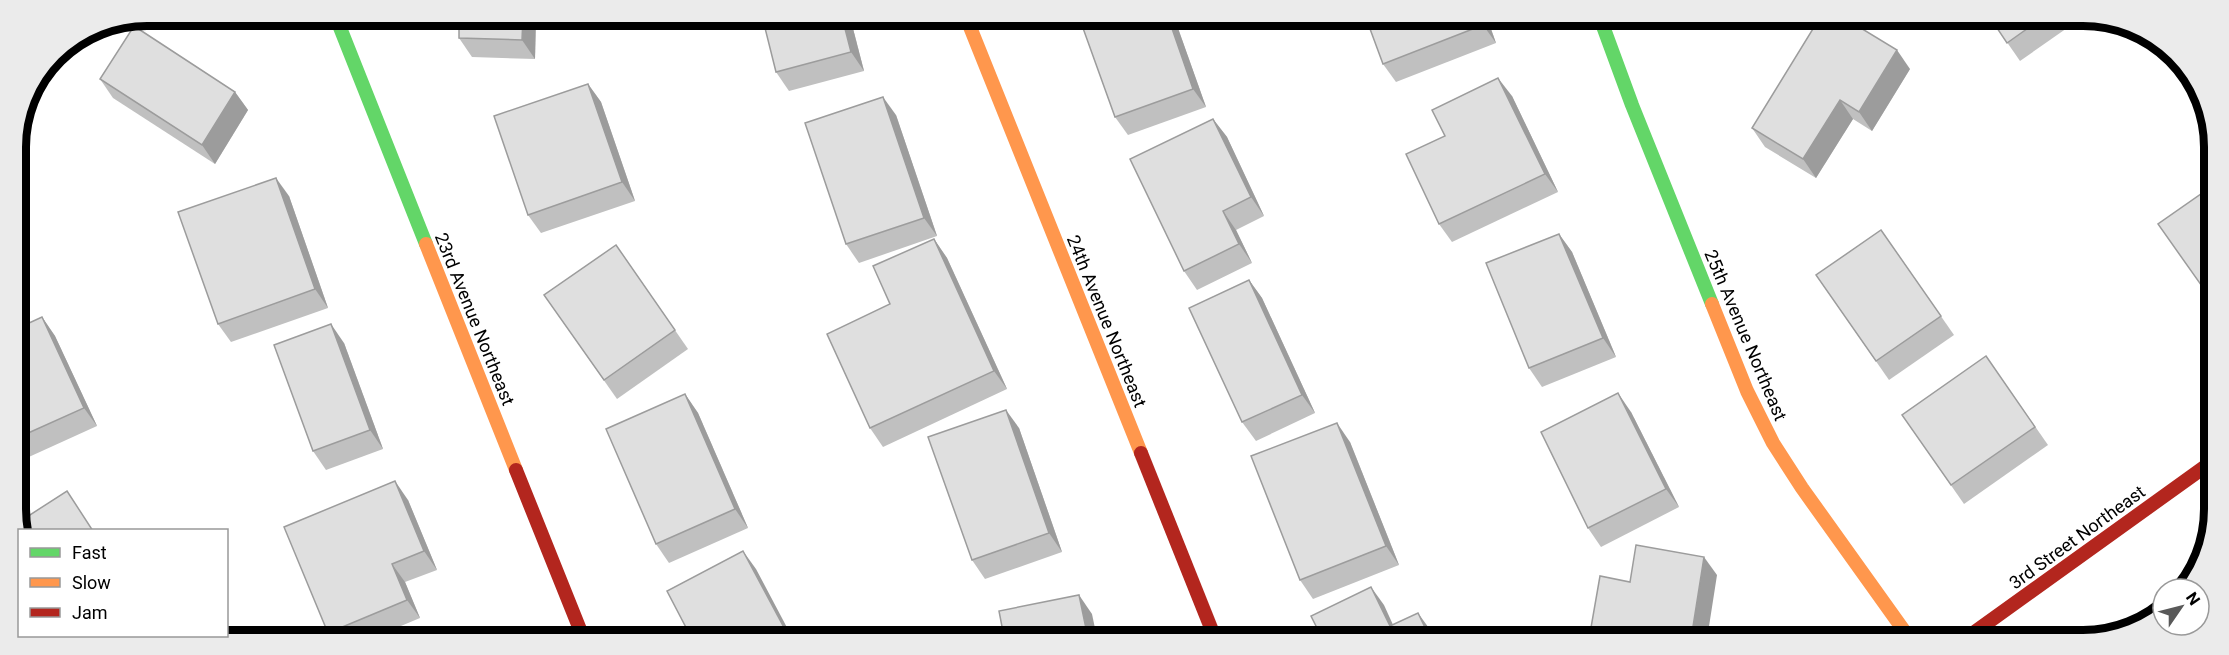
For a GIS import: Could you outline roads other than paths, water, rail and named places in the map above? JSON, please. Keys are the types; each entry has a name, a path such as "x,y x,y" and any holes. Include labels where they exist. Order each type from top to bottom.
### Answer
{"street":[{"name":"23rd Avenue Northeast","path":"339,26 579,630"},
{"name":"24th Avenue Northeast","path":"970,26 1212,629"},
{"name":"25th Avenue Northeast","path":"1603,26 1632,105 1747,391 1773,443 1802,488 1903,629"},
{"name":"3rd Street Northeast","path":"1979,629 2204,467"}]}
